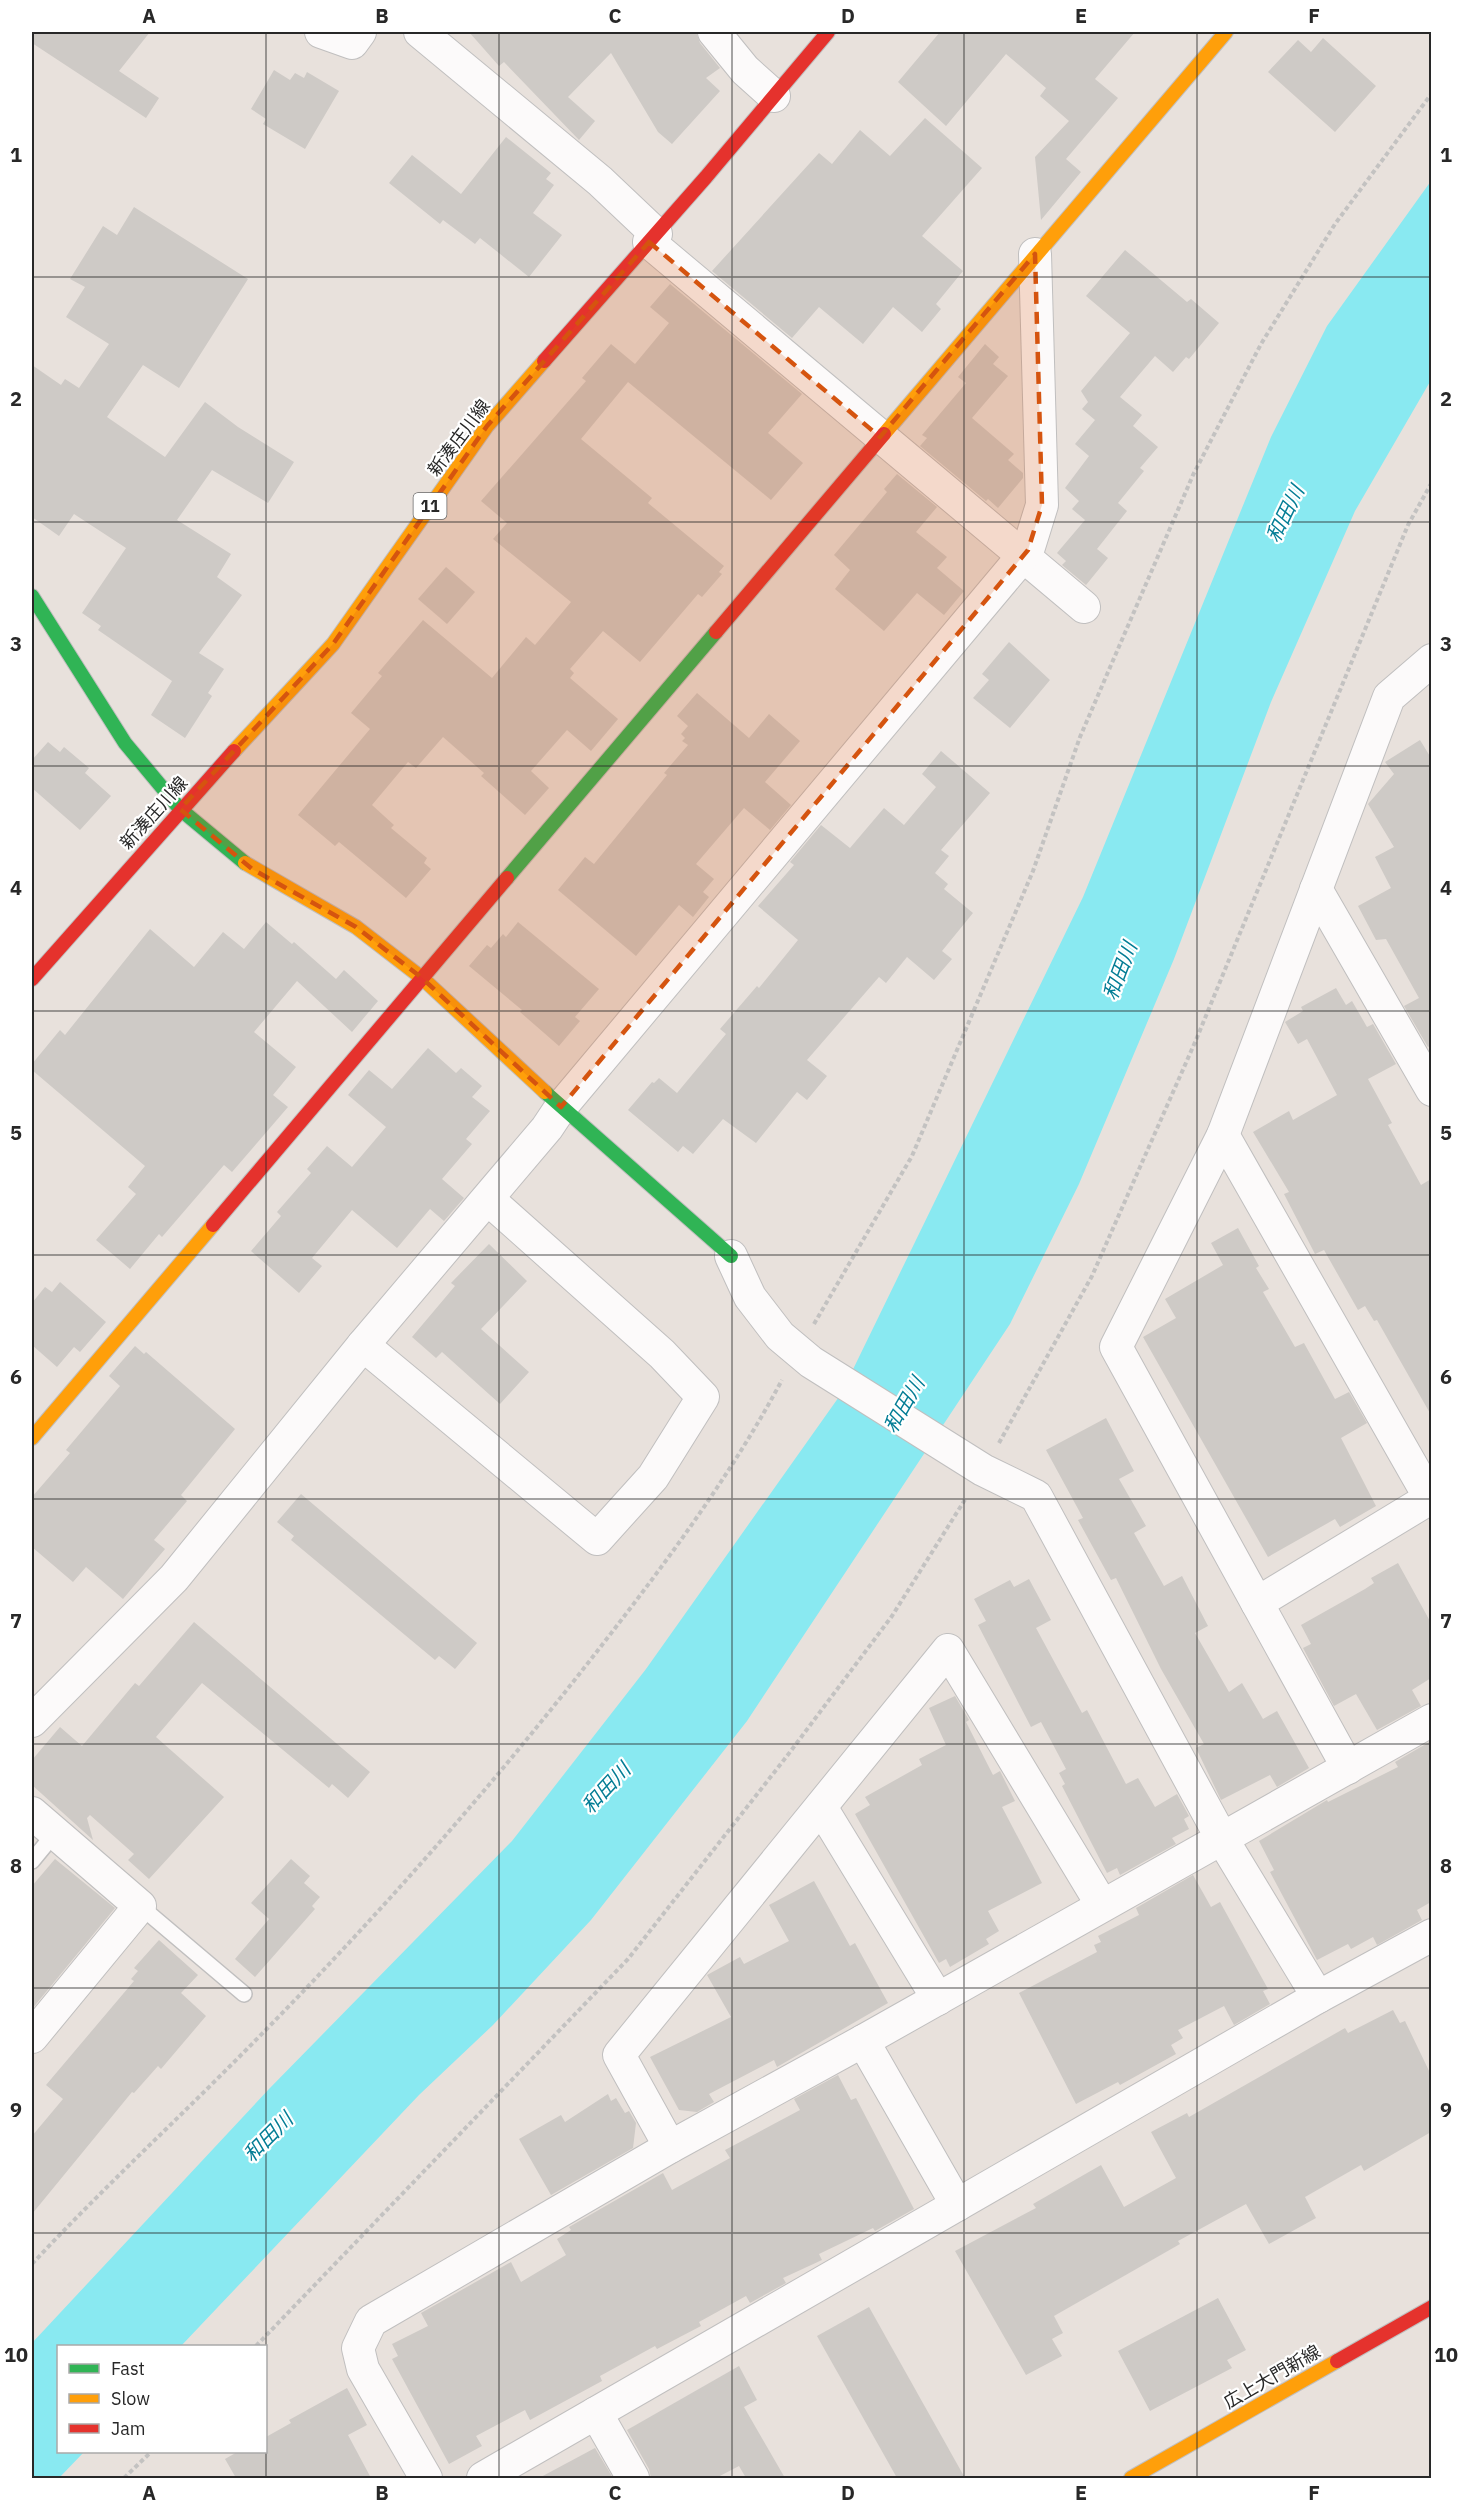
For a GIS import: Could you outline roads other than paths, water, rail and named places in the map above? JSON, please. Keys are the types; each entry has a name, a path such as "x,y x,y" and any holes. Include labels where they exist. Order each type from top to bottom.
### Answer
{"street":[{"path":"321,32 352,43 360,32"},
{"path":"420,32 600,181 653,238 880,437 1084,607"},
{"path":"714,32 745,70 774,96"},
{"name":"新湊庄川線","path":"32,979 180,809 333,644 487,426 653,238 828,32"},
{"path":"32,1438 1035,254 1226,32"},
{"path":"32,1721 174,1578 363,1345 488,1199 547,1128 561,1107 1028,550 1042,505 1035,254"},
{"path":"32,597 125,743 180,809 252,869 356,927 422,978 561,1107 731,1256 750,1298 780,1336 805,1356 983,1470 1036,1496 1221,1837 1318,1997"},
{"path":"1347,1768 1116,1347 1223,1135 1389,697 1431,660"},
{"path":"1316,889 1431,1090"},
{"path":"1223,1135 1430,1497 1257,1603"},
{"path":"363,1345 597,1539 652,1477 703,1397 662,1354 488,1199"},
{"path":"670,2147 619,2055 948,1650 1102,1905"},
{"path":"426,2478 363,2369 358,2348 371,2321 670,2147 938,1999 1431,1720"},
{"path":"821,1807 938,1999"},
{"path":"32,2037 140,1906 43,1823"},
{"path":"483,2478 1318,1997 1431,1935"},
{"path":"863,2041 957,2205"},
{"name":"広上大門新線","path":"1131,2478 1431,2307"},
{"path":"596,2413 633,2478"}],"lane":[{"path":"32,1861 43,1823"},
{"path":"140,1906 244,1994"}],"water":[{"name":"和田川","path":"1431,181 1431,380 1355,511 1271,702 1174,959 1079,1184 1010,1324 747,1721 591,1920 493,2025 419,2095 182,2345 57,2345 57,2453 83,2453 59,2478 32,2478 32,2343 269,2089 512,1841 646,1669 841,1394 1083,897 1271,437 1327,326"}]}
